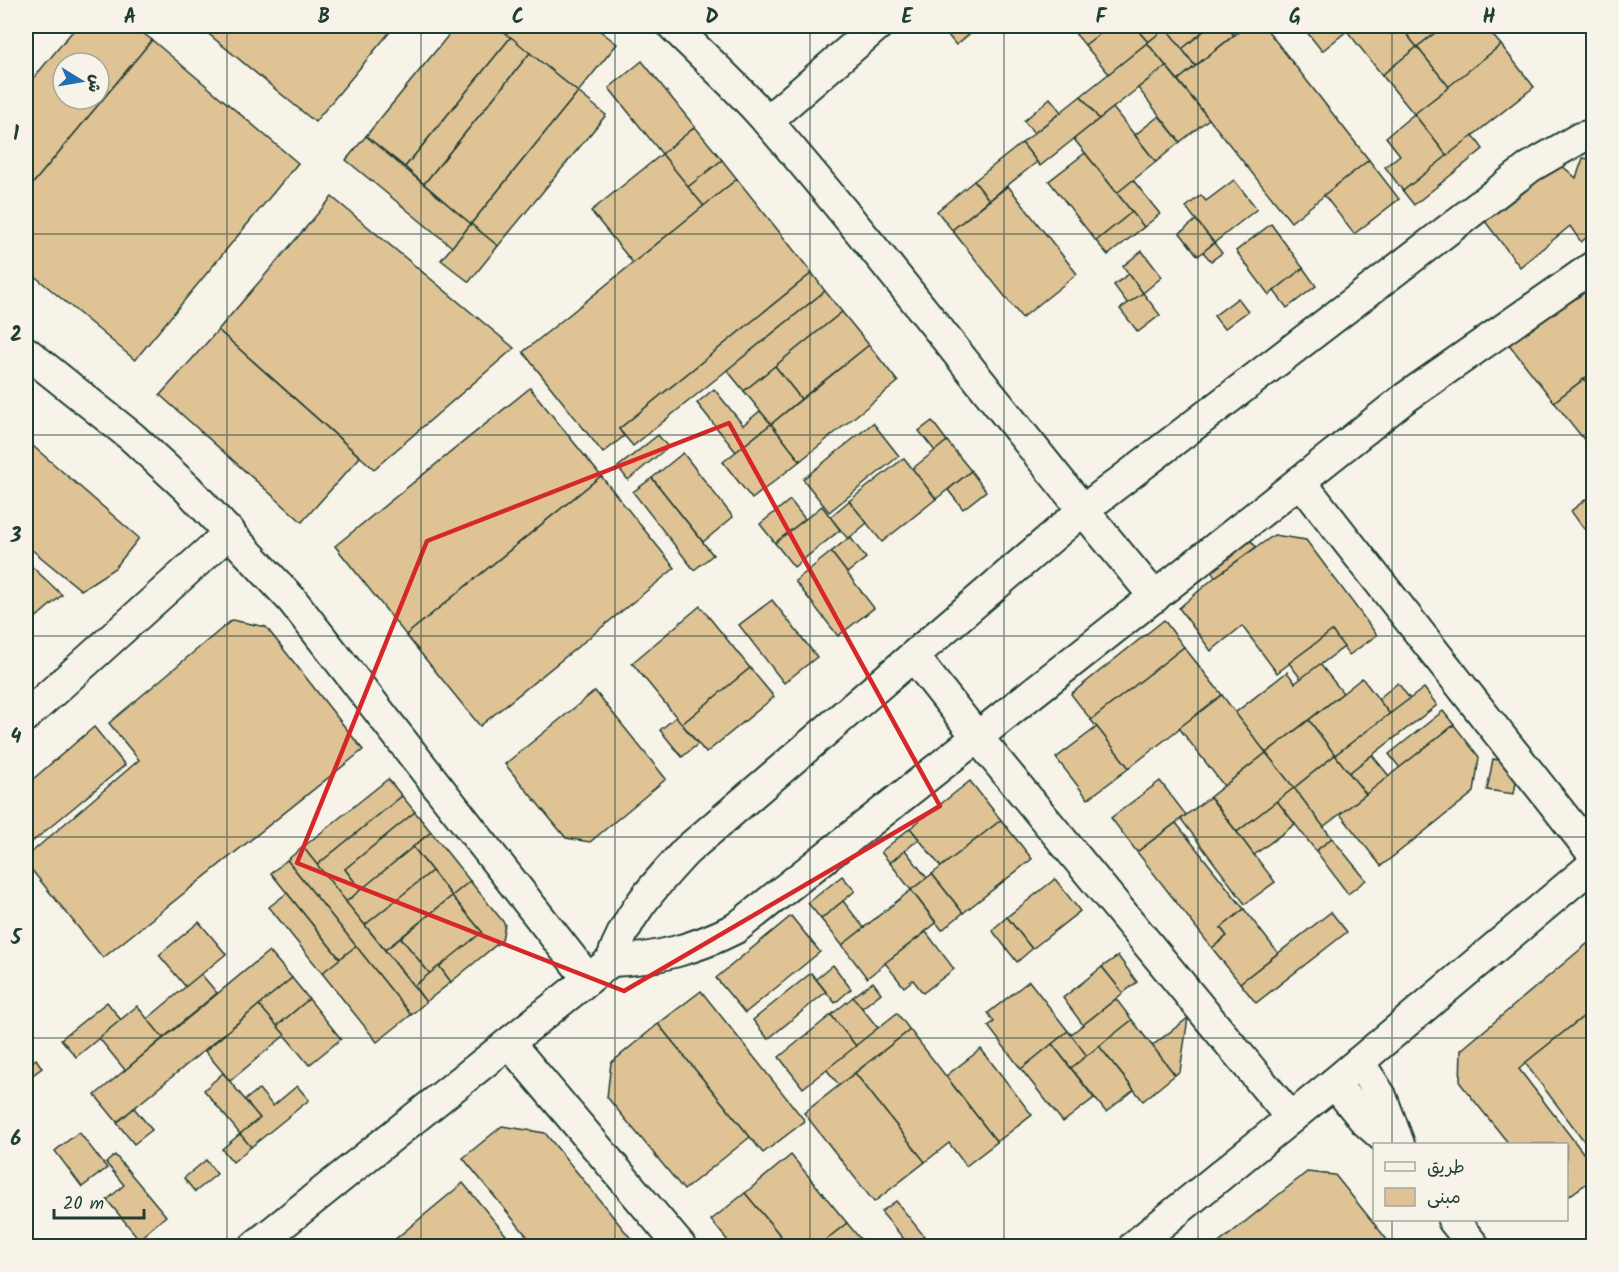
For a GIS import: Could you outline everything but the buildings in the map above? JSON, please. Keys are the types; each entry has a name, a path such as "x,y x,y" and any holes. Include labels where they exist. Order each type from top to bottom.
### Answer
{"street":[{"path":"673,26 767,121 975,373 1082,511 1155,597"},
{"path":"767,121 877,26"},
{"path":"255,1246 600,970 621,932 641,903 686,851 1082,511 1530,167 1589,132"},
{"path":"600,970 676,954 706,943 736,928 1405,398 1593,266"},
{"path":"26,352 132,437 230,532 342,660 600,970"},
{"path":"1300,482 1593,855"},
{"path":"26,716 230,532"},
{"path":"914,657 1291,1118"},
{"path":"1134,1246 1334,1083 1593,864"},
{"path":"509,1043 680,1246"},
{"path":"1359,1062 1381,1096 1399,1143"},
{"path":"1334,1083 1365,1121 1390,1143"},
{"path":"1454,1221 1474,1246"}],"highlighted area":[{"path":"729,423 940,806 624,991 297,863 427,541"}]}
